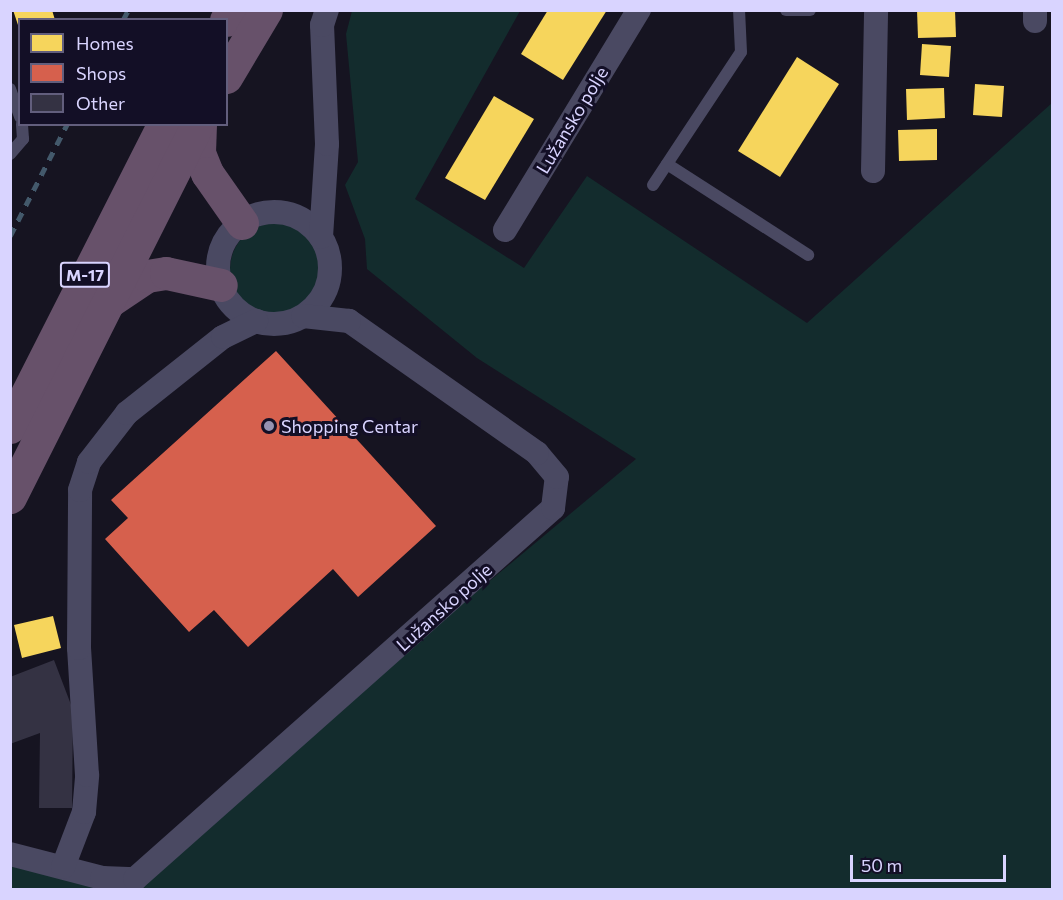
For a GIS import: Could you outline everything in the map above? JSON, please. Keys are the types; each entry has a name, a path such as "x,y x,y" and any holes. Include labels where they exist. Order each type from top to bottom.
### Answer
{"highway":[{"path":"228,73 266,10"},
{"name":"M-17","path":"10,427 163,126"},
{"name":"M-17","path":"10,497 198,126"},
{"path":"199,126 199,153 207,173 242,223"},
{"path":"107,303 147,276 185,274 226,294"}],"street":[{"path":"321,237 327,10"},
{"name":"Lužansko polje","path":"505,230 639,10"},
{"path":"873,171 876,10"},
{"path":"223,337 226,294 224,244 242,223 280,212 323,178"},
{"path":"63,867 84,812 87,776 79,648 80,490 105,437 223,337 256,321 280,324 303,316 320,301 329,280 330,257 321,237 304,220 280,212"},
{"path":"329,280 349,321"},
{"path":"226,294 256,321"},
{"name":"Lužansko polje","path":"10,854 63,867 109,884 135,879 153,866 552,508 558,477 537,453 349,321 303,316"}],"lane":[{"path":"653,185 741,52 740,10"},
{"path":"786,10 810,10"},
{"path":"10,89 18,111"},
{"path":"10,154 23,139 22,126"},
{"path":"667,164 808,255"}],"green space":[{"path":"352,11 520,11 415,199 524,268 587,176 807,323 1052,103 1052,889 11,890 11,863 131,880 636,459 477,358 367,269 365,239 345,185 358,162 346,34"},
{"path":"267,223 285,223 302,230 315,243 322,260 322,278 315,295 302,308 285,315 267,315 250,308 237,295 230,278 230,260 237,243 250,230"}],"building: Homes":[{"path":"13,10 52,10 54,18 18,18 18,25"},
{"path":"548,10 607,10 563,80 521,54"},
{"path":"917,10 955,10 956,37 918,38"},
{"path":"922,44 951,46 949,77 920,75"},
{"path":"797,57 839,84 780,177 738,151"},
{"path":"975,84 1004,86 1002,117 973,115"},
{"path":"944,88 945,118 907,120 906,89"},
{"path":"494,96 534,119 485,200 445,178"},
{"path":"937,129 937,160 899,161 898,130"},
{"path":"53,616 61,648 22,658 14,625"}],"building: Shops":[{"name":"Shopping Centar","path":"276,351 436,526 358,597 333,569 248,647 214,610 189,632 105,539 128,518 111,500"}],"building: Other":[{"path":"54,660 73,710 72,808 39,808 40,733 10,744 10,677"}],"railway":[{"path":"124,18 128,10"},
{"path":"10,236 66,126"}],"place":[{"name":"Shopping Centar","path":"269,426"}]}
